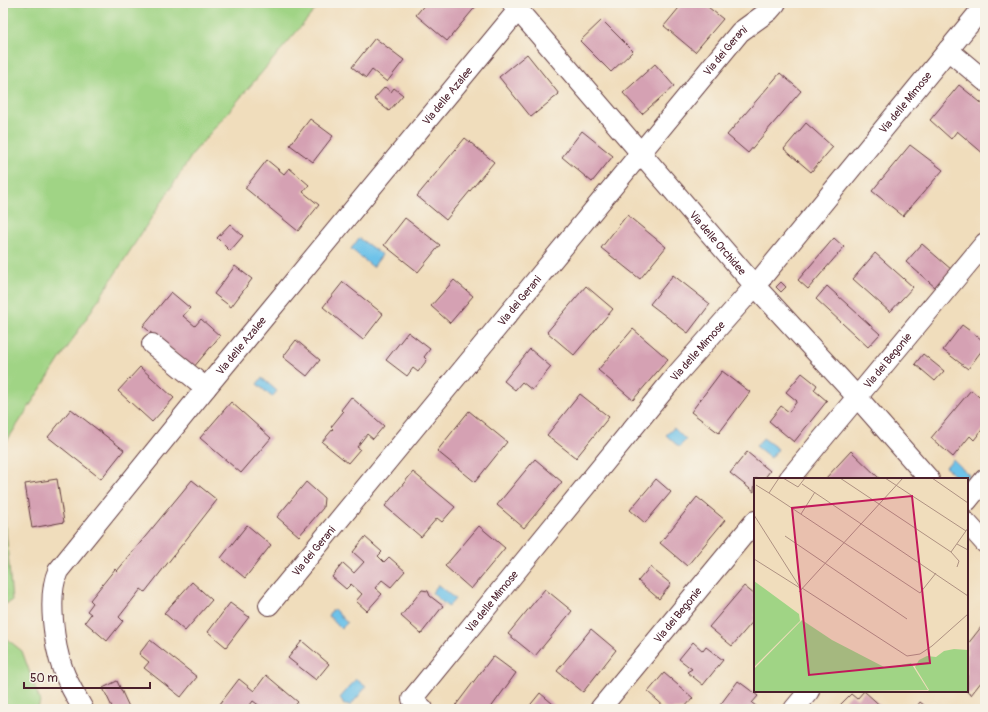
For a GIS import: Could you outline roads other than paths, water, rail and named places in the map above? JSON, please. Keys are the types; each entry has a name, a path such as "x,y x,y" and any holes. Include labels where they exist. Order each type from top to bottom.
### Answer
{"street":[{"name":"Via dei Gerani","path":"269,605 740,32 769,11 776,3"},
{"name":"Via delle Mimose","path":"417,704 677,374 755,286 985,5"},
{"name":"Via delle Orchidee","path":"515,6 755,286 857,397 928,478"},
{"name":"Via delle Azalee","path":"83,709 73,691 60,659 54,615 54,582 63,564 76,551 515,6"},
{"path":"948,50 985,81"},
{"name":"Via dei Begonie","path":"790,478 985,243"},
{"path":"152,344 206,388"},
{"path":"968,500 985,479"},
{"name":"Via dei Begonie","path":"600,709 754,522"},
{"path":"968,524 985,543"},
{"path":"794,709 808,692"}],"water":[{"path":"359,238 382,255 373,267 351,249"},
{"path":"262,378 277,391 272,397 257,384"},
{"path":"674,428 686,440 679,447 666,435"},
{"path":"763,438 778,449 771,458 756,446"},
{"path":"953,459 969,475 966,478 957,478 946,467"},
{"path":"438,585 455,599 448,607 432,593"},
{"path":"334,609 347,623 341,629 328,615"},
{"path":"356,679 366,687 350,706 348,704 344,705 340,698"}]}
